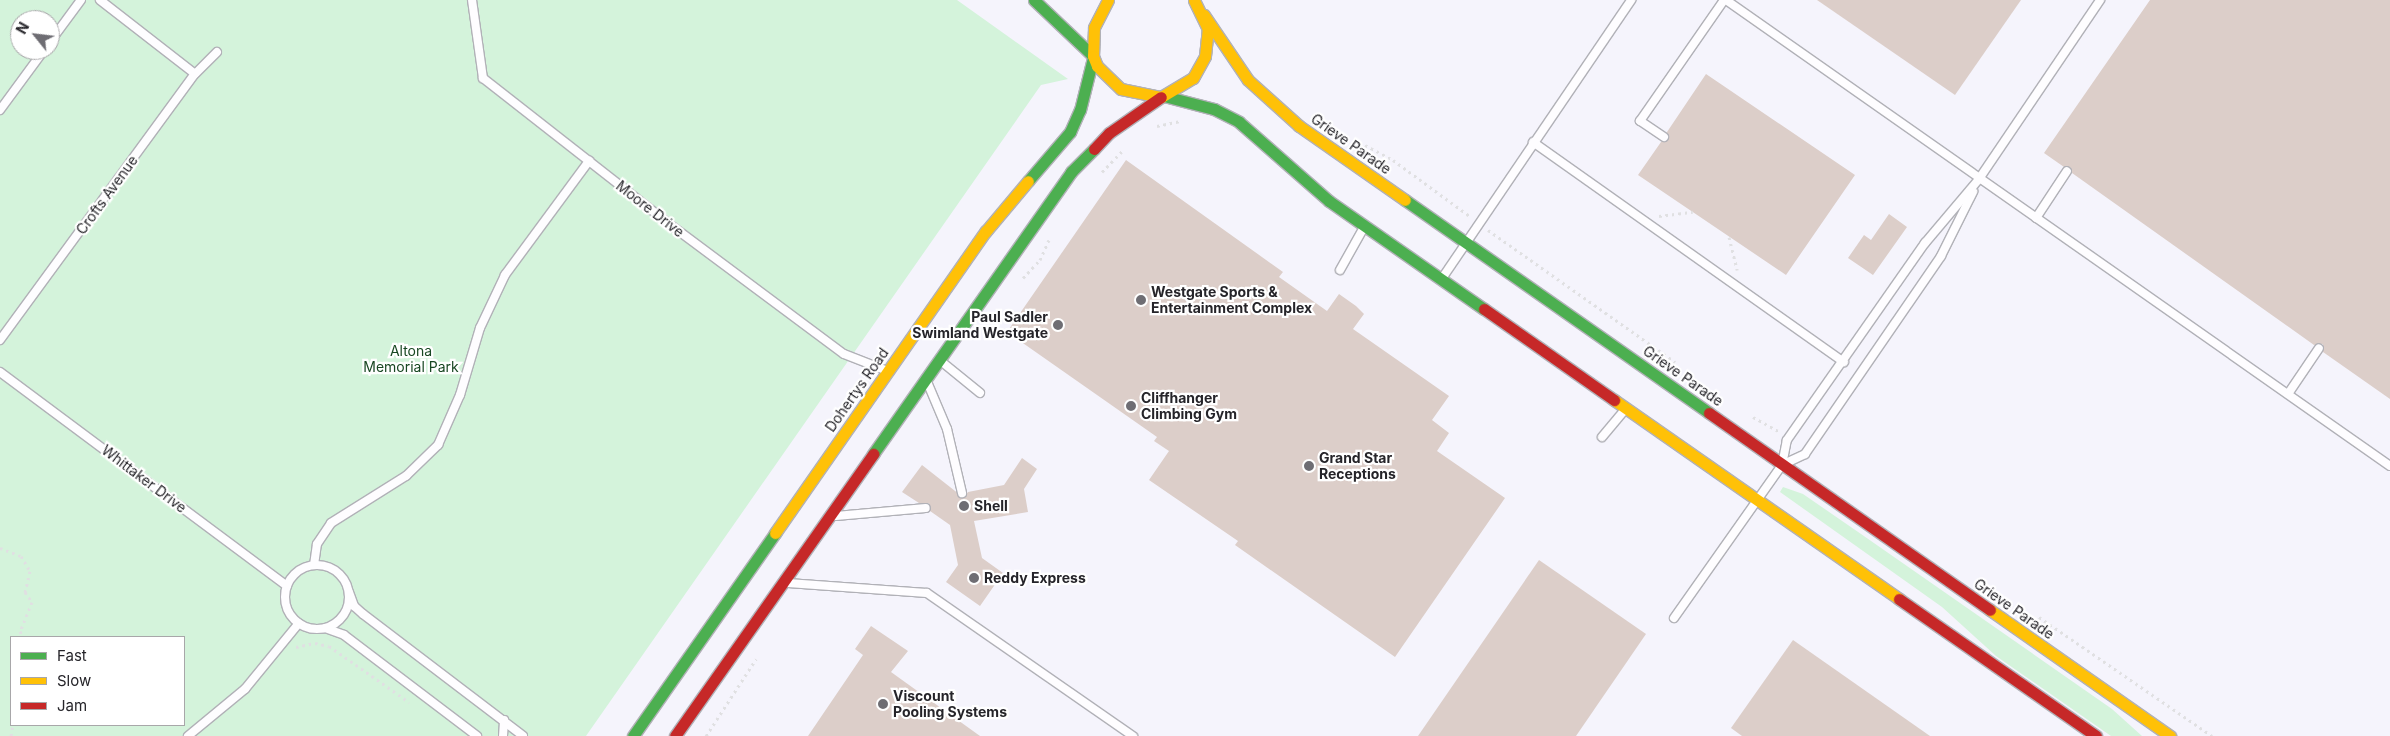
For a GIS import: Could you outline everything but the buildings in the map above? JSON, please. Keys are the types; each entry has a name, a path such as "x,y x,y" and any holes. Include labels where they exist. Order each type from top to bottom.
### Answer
{"main road":[{"path":"1034,0 1093,57 1105,76 1121,89 1137,95 1163,97 1230,116 1312,187 1365,225 1444,277 2096,736"},
{"name":"Dohertys Road","path":"633,736 998,216 1070,132 1080,110 1093,57 1096,21 1108,0"},
{"name":"Grieve Parade","path":"1194,0 1240,70 1274,107 2170,736"},
{"path":"675,736 1071,172 1123,121 1186,84 1201,65 1208,42 1204,15"}],"lane":[{"path":"60,28 81,0"},
{"path":"100,0 195,74"},
{"name":"Moore Drive","path":"472,0 483,78 589,161 844,354 866,366 889,370"},
{"path":"1444,277 1533,142 1631,0"},
{"path":"1664,137 1640,121 1725,0 2390,466"},
{"path":"1674,618 1782,465 1787,440 1844,362 1925,243 1979,179 2100,0"},
{"name":"Crofts Avenue","path":"0,340 195,74 217,52"},
{"path":"0,110 37,60"},
{"path":"1533,142 1749,292 1844,362"},
{"path":"314,565 316,544 331,523 406,476 438,445 460,395 480,328 505,275 589,161"},
{"path":"2036,218 2066,171"},
{"path":"1782,465 1806,454 1940,256 1979,179"},
{"path":"1340,270 1365,225"},
{"path":"2288,394 2319,348"},
{"path":"938,359 980,393"},
{"name":"Whittaker Drive","path":"0,372 287,586"},
{"path":"926,377 947,429 962,493"},
{"path":"1602,437 1628,406"},
{"path":"828,518 926,508"},
{"path":"477,736 344,635 299,623 286,606 287,586 299,570 314,565 336,571 349,592 354,606 363,614 502,718 523,736"},
{"path":"781,583 927,593 1133,736"},
{"path":"321,629 342,616 349,592"},
{"path":"188,736 244,689 299,623"},
{"path":"502,718 503,736"}],"path":[{"path":"1149,128 1187,120"},
{"path":"1360,143 1393,160 1682,367"},
{"path":"1636,214 1672,216 1693,212"},
{"path":"1730,237 1734,264 1749,292"},
{"path":"1746,412 1754,418"},
{"path":"0,548 22,556 30,572 25,592 32,602 20,631 22,636"},
{"path":"290,652 305,644 329,646 413,704"}],"green space":[{"name":"Altona Memorial Park","path":"0,0 957,0 1068,79 1041,85 586,736 0,736"},
{"path":"1783,487 1803,494 1861,534 2112,709 2142,736 2111,736 1996,656 1942,607 1780,492"}],"traffic: fast":[{"path":"1034,0 1093,56"},
{"path":"1028,181 1070,132 1080,110 1093,58"},
{"path":"1164,96 1214,109 1239,122 1329,201 1484,309"},
{"path":"873,454 1071,172 1094,149"},
{"path":"1405,200 1709,413"},
{"path":"633,736 775,533"}],"traffic: slow":[{"path":"1108,0 1094,28 1093,56 1097,66 1121,89 1161,97 1193,78 1205,56 1208,29 1194,0"},
{"path":"1204,15 1248,80 1299,126 1405,200"},
{"path":"775,533 986,231 1028,181"},
{"path":"1614,400 1899,599"},
{"path":"1990,610 2170,736"}],"traffic: jam":[{"path":"1094,149 1109,133 1161,97"},
{"path":"1484,309 1614,400"},
{"path":"1709,413 1990,610"},
{"path":"675,736 873,454"},
{"path":"1899,599 2096,736"}],"place":[{"name":"Westgate Sports & Entertainment Complex","path":"1141,300"},
{"name":"Paul Sadler Swimland Westgate","path":"1058,325"},
{"name":"Cliffhanger Climbing Gym","path":"1131,406"},
{"name":"Grand Star Receptions","path":"1309,466"},
{"name":"Shell","path":"964,506"},
{"name":"Reddy Express","path":"974,578"},
{"name":"Viscount Pooling Systems","path":"883,704"}]}
